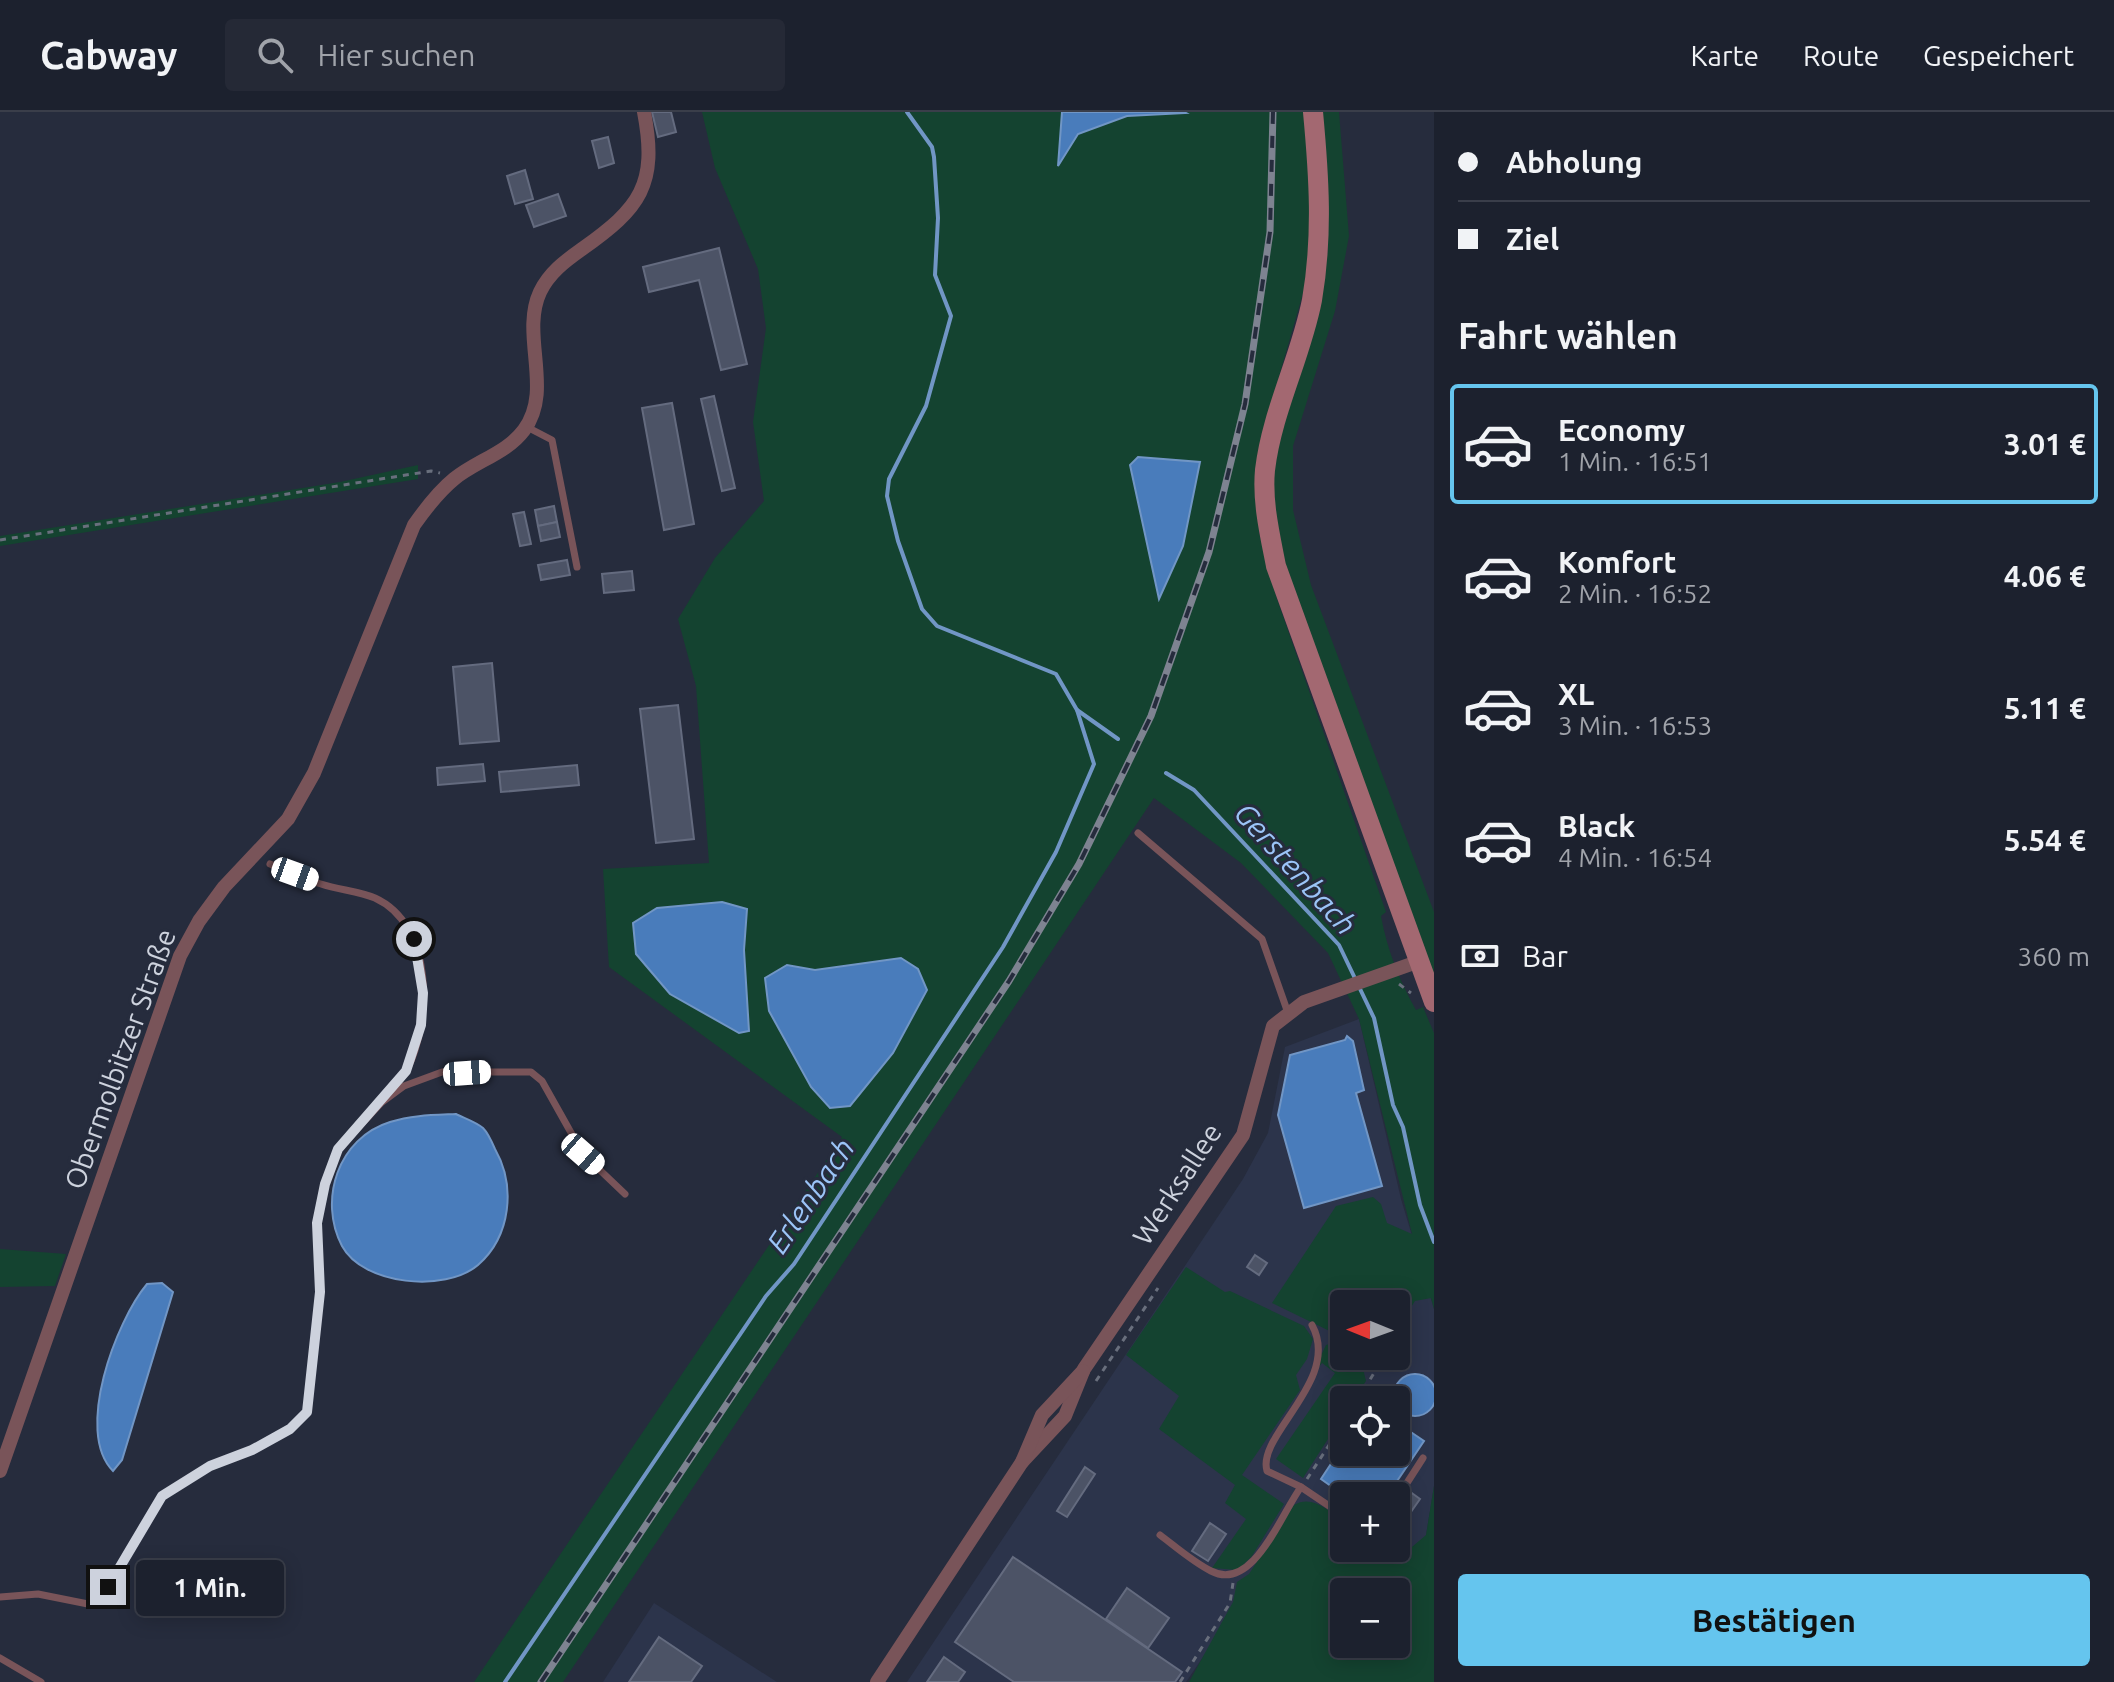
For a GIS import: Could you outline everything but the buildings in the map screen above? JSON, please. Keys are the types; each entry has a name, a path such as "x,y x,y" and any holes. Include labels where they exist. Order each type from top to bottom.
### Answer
{"street":[{"path":"527,427 535,406 536,391 532,313 541,290 558,266 620,220 636,203 650,168 644,112"},
{"path":"1313,112 1321,199 1320,249 1311,304 1281,397 1265,471 1267,516 1276,566 1433,1000"},
{"name":"Obermolbitzer Straße","path":"0,1471 180,956 199,921 224,887 288,819 314,773 414,525 435,496 455,477 508,445 527,427"},
{"name":"Werksallee","path":"877,1682 1022,1462 1065,1416 1084,1369 1243,1135 1273,1026 1288,1013 1334,989 1417,962"}],"lane":[{"path":"527,427 552,440 577,567"},
{"path":"1138,833 1262,939 1288,1013"},
{"path":"0,1597 38,1594 88,1604 108,1587 162,1496 196,1473 252,1450 290,1429 307,1412 320,1292 317,1223 325,1184 338,1149 406,1071 421,1025 423,993 414,939 404,919 376,899 322,884 270,864"},
{"path":"381,1103 404,1086 442,1072 531,1072 542,1081 583,1154 625,1194"},
{"path":"1312,1325 1318,1347 1311,1378 1304,1396 1270,1448 1265,1464 1267,1471 1301,1487 1330,1507"},
{"path":"1408,1482 1423,1458"},
{"path":"1160,1535 1211,1572 1233,1575 1252,1566 1301,1487"},
{"path":"0,1658 41,1682"}],"path":[{"path":"0,540 431,471 455,477"},
{"path":"1390,984 1401,984 1409,989 1417,1003 1433,1000"},
{"path":"1301,1487 1330,1443"},
{"path":"1180,1682 1230,1603 1233,1575"}],"shaded area":[{"path":"1359,1019 1401,1199 1434,1309 1434,1486 1419,1579 1376,1562 1410,1562 1410,1482 1330,1482 1330,1544 1291,1528 1186,1682 907,1682 1243,1179 1268,1133 1285,1047"},
{"path":"654,1603 777,1682 603,1682"}],"green space":[{"path":"702,112 1306,112 1313,202 1310,269 1259,446 1259,532 1276,596 1386,912 1381,916 1390,952 1410,999 1416,1010 1423,1007 1434,1033 1434,1309 1431,1298 1415,1301 1410,1309 1410,1290 1330,1290 1330,1331 1272,1303 1336,1206 1373,1197 1381,1204 1387,1223 1412,1234 1359,1019 1328,953 1241,863 1154,798 563,1682 474,1682 842,1137 609,967 603,869 709,863 696,686 678,619 715,558 764,501 753,422 766,328 758,269 715,168"},
{"path":"1322,112 1339,112 1349,236 1335,311 1293,446 1293,510 1311,585 1434,912 1434,977 1311,651 1277,537 1273,478 1276,448 1324,278 1328,248"},
{"path":"418,465 418,479 0,546 0,536 340,482"},
{"path":"0,1249 66,1254 55,1286 0,1287"},
{"path":"1186,1267 1225,1292 1230,1291 1304,1326 1313,1339 1307,1359 1296,1375 1300,1390 1242,1475 1284,1504 1252,1556 1238,1570 1212,1568 1246,1519 1225,1503 1235,1485 1159,1429 1179,1396 1126,1355"},
{"path":"1330,1344 1330,1369 1322,1363 1317,1369 1316,1366 1326,1345"},
{"path":"1331,1370 1363,1370 1366,1381 1363,1386 1330,1386 1330,1436 1303,1478 1276,1459 1335,1373"},
{"path":"1434,1486 1434,1682 1189,1682 1233,1602 1237,1582 1249,1574 1294,1505 1307,1501 1330,1512 1330,1562 1410,1562 1410,1549 1426,1535"}],"water":[{"path":"1062,112 1186,113 1127,116 1078,134 1058,166"},
{"path":"1138,457 1200,462 1183,546 1159,599 1130,465"},
{"path":"722,902 747,909 744,950 749,1031 739,1033 670,994 636,954 633,923 657,908"},
{"path":"901,958 918,969 927,990 893,1053 850,1106 830,1108 811,1087 769,1011 765,978 787,965 815,970"},
{"path":"1347,1036 1353,1041 1364,1090 1356,1093 1382,1186 1304,1208 1278,1115 1290,1055 1345,1040"},
{"path":"456,1114 483,1128 502,1163 508,1194 507,1210 498,1240 478,1265 464,1274 446,1279 406,1281 367,1269 342,1246 335,1228 333,1191 346,1156 372,1130 390,1122"},
{"path":"162,1283 173,1292 122,1460 113,1471 102,1453 98,1431 98,1404 104,1377 112,1349 135,1301 147,1284"},
{"path":"1407,1375 1423,1375 1434,1386 1434,1404 1423,1415 1410,1415 1410,1386 1396,1386"},
{"path":"1410,1432 1424,1441 1410,1462"},
{"path":"1330,1465 1407,1466 1396,1482 1330,1482 1330,1485 1321,1479"}],"waterway":[{"name":"Gerstenbach","path":"907,112 932,147 938,218 935,275 951,316 926,406 889,479 887,496 898,541 922,609 937,626 1056,674 1077,710 1118,739"},
{"name":"Erlenbach","path":"505,1682 766,1296 794,1264 1003,947 1056,852 1094,764 1077,710"},
{"name":"Gerstenbach","path":"1166,773 1194,790 1339,945 1374,1018 1393,1105 1403,1127 1420,1205 1434,1242"}],"railway":[{"path":"541,1682 1009,981 1079,864 1151,716 1209,552 1245,404 1270,232 1273,112"}],"route":[{"path":"108,1587 162,1496 210,1466 252,1450 290,1429 307,1412 320,1292 317,1223 325,1184 338,1149 406,1071 421,1025 423,993 414,939"}]}
